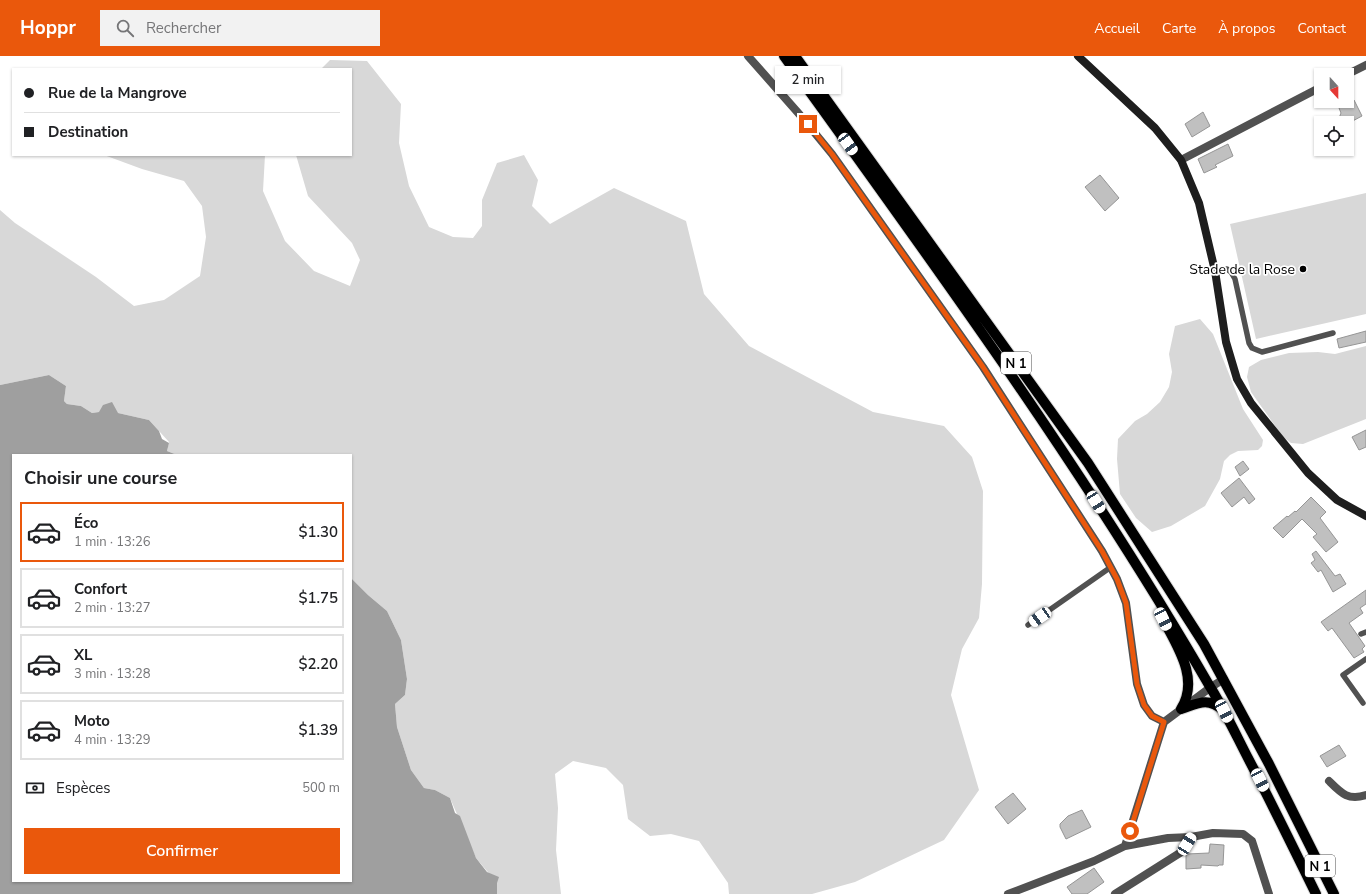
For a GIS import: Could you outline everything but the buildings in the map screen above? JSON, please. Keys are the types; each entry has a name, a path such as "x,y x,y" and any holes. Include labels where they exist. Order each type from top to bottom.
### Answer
{"main road":[{"name":"N 1","path":"784,56 968,312 1066,454 1143,574 1224,711 1288,835 1316,894"},
{"name":"N 1","path":"795,56 1088,463 1204,644 1224,679 1273,771 1334,894"},
{"path":"1078,56 1155,128 1181,160 1199,203 1215,271 1226,342 1237,379 1251,403 1308,473 1337,500 1366,516"},
{"path":"1143,574 1188,674 1188,693 1186,701 1181,708"},
{"path":"1181,708 1208,702 1224,711"}],"street":[{"path":"748,56 832,154 983,367 1098,544 1117,579 1126,603 1137,684 1144,705 1152,716 1164,722"},
{"path":"1354,71 1366,65"},
{"path":"1181,160 1314,91"},
{"path":"1125,846 1164,722 1181,708 1224,679"},
{"path":"1329,781 1347,797 1359,797 1366,795"},
{"path":"1008,894 1094,861 1125,846 1168,838 1191,837 1213,833 1243,834 1252,841 1269,894"},
{"path":"1115,894 1183,851 1191,837"}],"lane":[{"path":"1215,271 1227,269 1231,272 1249,343 1252,348 1262,352 1333,333"},
{"path":"1028,625 1111,567"},
{"path":"1363,703 1343,675 1366,659"}],"shaded area":[{"path":"330,60 367,61 401,104 399,143 409,186 429,227 453,237 473,238 482,226 482,200 497,163 524,155 538,180 532,206 550,224 614,188 686,221 704,294 749,346 873,412 944,426 972,457 983,491 982,584 979,618 962,649 951,695 979,790 944,840 855,882 812,894 729,894 728,883 699,841 671,834 650,836 628,819 623,785 606,768 573,761 555,774 558,808 556,850 561,894 497,894 497,883 476,858 450,798 435,790 424,788 411,770 397,727 395,704 405,695 407,679 401,640 387,611 352,579 352,454 174,454 167,451 169,442 149,420 118,413 92,413 81,406 67,404 64,401 66,386 49,375 0,385 0,210 15,223 96,277 134,306 164,300 200,276 206,237 202,206 184,181 142,169 107,156 265,156 263,191 285,241 314,271 350,286 360,260 352,243 308,196 296,156 352,156 352,68 322,68"},
{"name":"Stade de la Rose","path":"1366,193 1366,314 1256,339 1230,224"},
{"path":"1200,319 1213,334 1243,409 1263,440 1262,446 1258,450 1238,451 1230,455 1224,461 1220,479 1205,506 1171,526 1152,532 1136,518 1120,494 1117,459 1118,439 1135,421 1147,414 1160,402 1169,387 1172,372 1169,354 1175,326"},
{"path":"1366,346 1366,419 1303,444 1291,443 1283,437 1251,392 1247,377 1249,367 1261,360 1289,353 1318,352 1335,354"},
{"path":"49,375 66,386 64,401 67,404 81,406 92,413 99,412 103,405 112,402 118,413 149,420 159,431 162,439 169,443 167,451 174,454 12,454 12,882 352,882 352,579 387,611 401,640 407,679 405,695 395,704 397,727 411,770 424,788 435,790 450,798 455,813 460,816 476,858 487,872 499,877 497,883 497,894 0,894 0,385"}],"place":[{"name":"Stade de la Rose","path":"1303,269"}],"route":[{"path":"808,124 832,154 983,367 1102,551 1117,579 1126,603 1137,684 1147,710 1152,716 1164,722 1130,831"}]}
